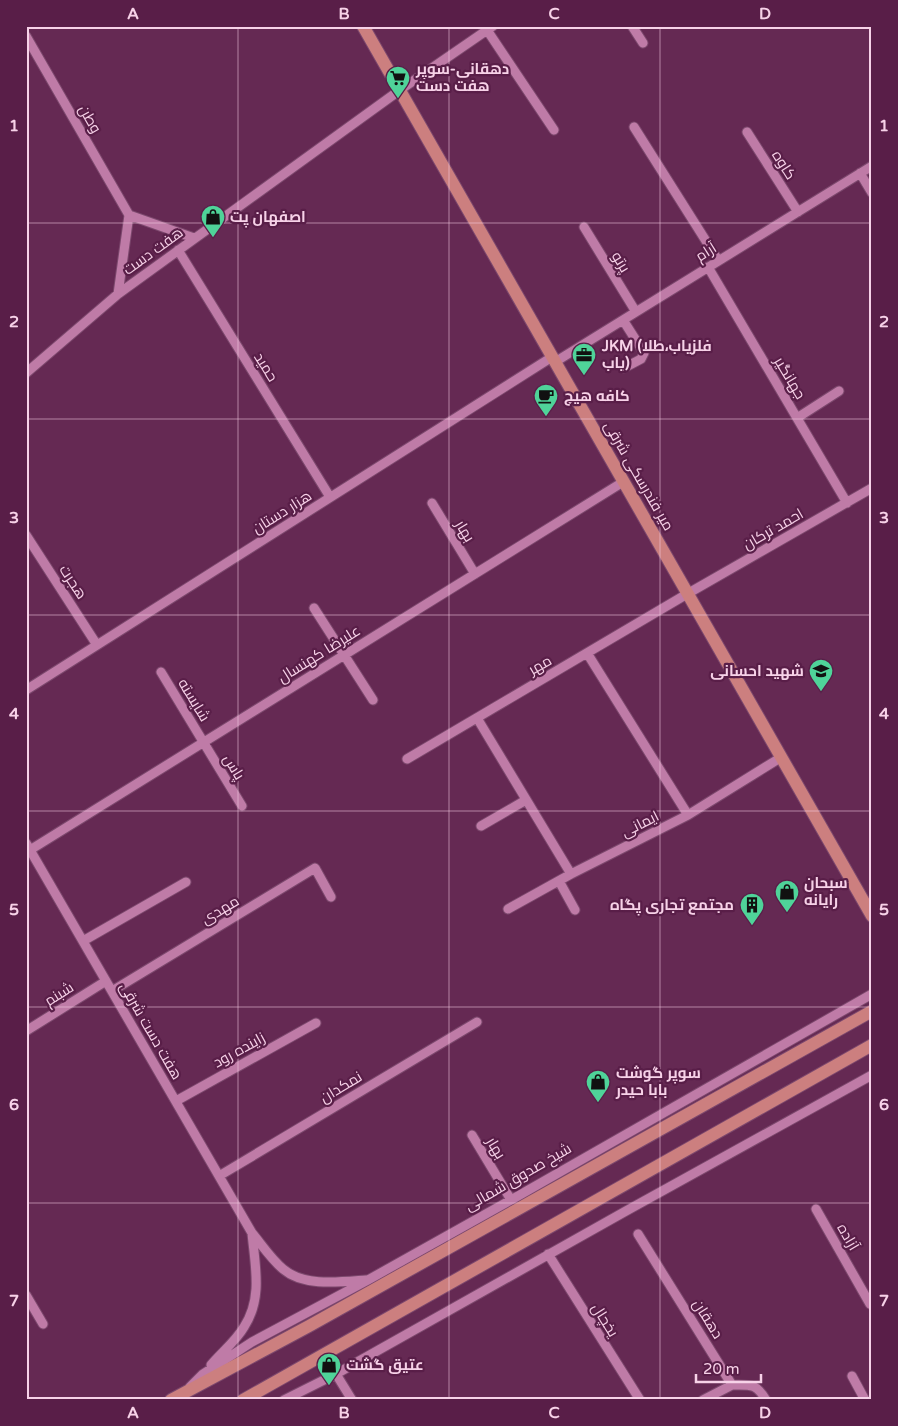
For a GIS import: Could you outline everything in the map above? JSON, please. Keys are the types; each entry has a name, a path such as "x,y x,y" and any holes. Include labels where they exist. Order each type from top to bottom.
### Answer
{"main road":[{"name":"میر فندرسکی شرقی","path":"364,26 780,758 872,916"},
{"name":"شیخ صدوق شمالی","path":"171,1400 309,1326 872,1011"},
{"path":"243,1400 872,1045"}],"street":[{"path":"632,26 643,43"},
{"name":"هفت دست","path":"26,373 118,294 400,90 490,28"},
{"path":"490,28 554,130"},
{"name":"وطن","path":"26,36 129,216"},
{"path":"634,127 718,260"},
{"name":"کاوه","path":"747,132 798,212"},
{"name":"آرام","path":"554,359 636,312 872,166"},
{"path":"860,173 872,193"},
{"path":"118,294 129,216 194,238"},
{"name":"پرتو","path":"584,227 636,312"},
{"name":"حمید","path":"178,250 330,497"},
{"name":"جهانگیر","path":"708,267 847,503"},
{"path":"622,320 644,353 642,359 624,368"},
{"name":"هزار دستان","path":"26,690 330,497 554,359"},
{"path":"797,418 839,391"},
{"name":"علیرضا کهنسال","path":"28,847 203,742 623,482"},
{"name":"احمد ترکان","path":"687,594 872,488"},
{"name":"بهار","path":"432,502 475,574"},
{"name":"هجرت","path":"26,535 97,645"},
{"name":"مهر","path":"406,759 687,594"},
{"path":"314,608 373,700"},
{"path":"587,653 688,815"},
{"name":"شایسته","path":"161,672 203,742"},
{"path":"477,718 571,874"},
{"name":"پاس","path":"203,742 242,806"},
{"name":"ایمانی","path":"508,909 571,874 688,815 780,758"},
{"path":"481,826 526,800"},
{"name":"هفت دست شرقی","path":"28,847 252,1233"},
{"name":"مهدی","path":"112,991 315,868 331,897"},
{"path":"559,881 575,910"},
{"path":"83,942 186,882"},
{"name":"شبنم","path":"26,1031 106,981"},
{"name":"شیخ صدوق شمالی","path":"185,1392 202,1374 252,1342 511,1200 872,994"},
{"path":"857,1003 872,1007"},
{"name":"نمکدان","path":"219,1176 477,1022"},
{"name":"زاینده رود","path":"176,1102 316,1023"},
{"path":"284,1400 336,1374 548,1254 872,1076"},
{"name":"بهار","path":"472,1135 511,1200"},
{"name":"آزاده","path":"816,1209 870,1304 872,1303"},
{"path":"252,1233 284,1269 301,1278 324,1283 368,1280"},
{"path":"202,1374 244,1328 255,1303 256,1278 252,1233"},
{"name":"دهقان","path":"638,1234 732,1385"},
{"name":"یخچال","path":"548,1254 640,1400"},
{"path":"26,1296 43,1324"},
{"path":"336,1374 352,1400"},
{"path":"852,1376 865,1400"},
{"path":"703,1400 732,1385 752,1385 757,1387 766,1400"}],"place":[{"name":"دهقانی-سوپر هفت دست","path":"398,99"},
{"name":"اصفهان پت","path":"213,238"},
{"name":"JKM (فلزیاب،طلا یاب)","path":"584,376"},
{"name":"کافه هیچ","path":"546,417"},
{"name":"شهید احسانی","path":"821,692"},
{"name":"سبحان رایانه","path":"787,913"},
{"name":"مجتمع تجاری پگاه","path":"752,926"},
{"name":"سوپر گوشت بابا حیدر","path":"598,1103"},
{"name":"عتیق گشت","path":"329,1386"}]}
